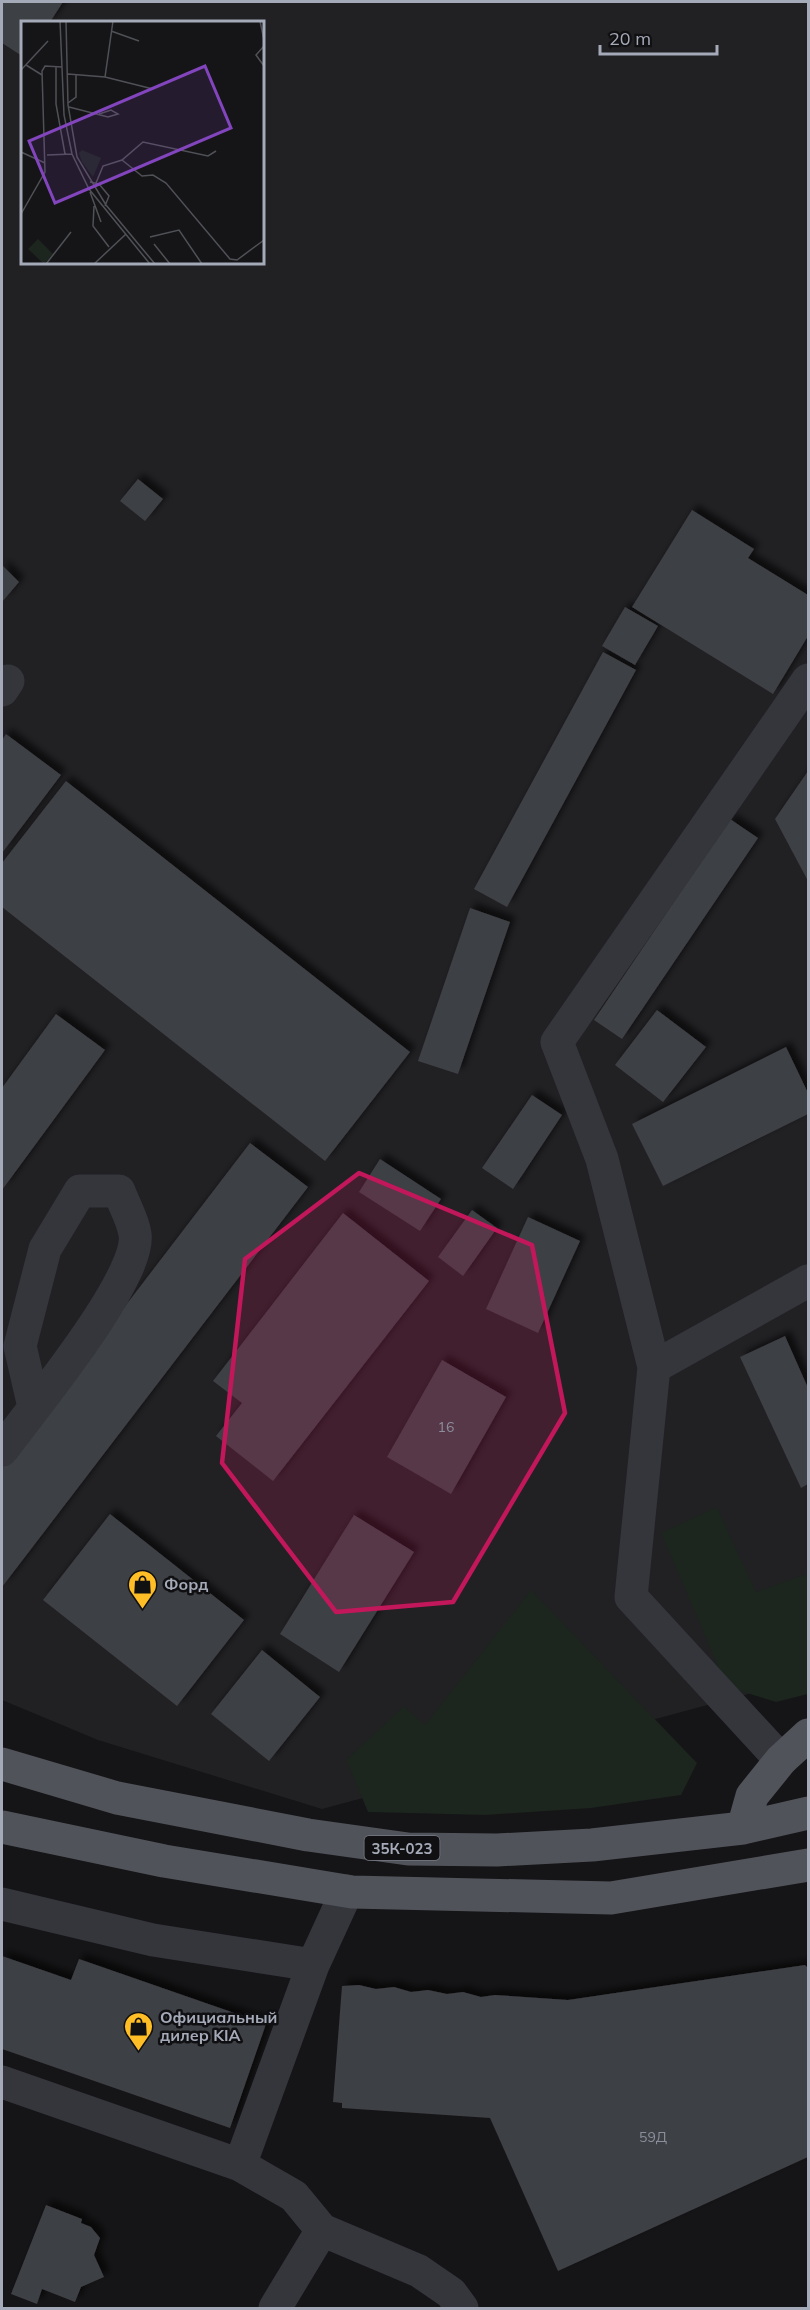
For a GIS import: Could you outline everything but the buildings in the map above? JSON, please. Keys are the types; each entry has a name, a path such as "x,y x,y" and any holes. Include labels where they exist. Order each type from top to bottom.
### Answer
{"main road":[{"path":"743,1828 752,1796 781,1760 808,1735"},
{"name":"35К-023","path":"2,1764 117,1798 308,1835 408,1849 497,1850 592,1845 743,1828 808,1813"},
{"path":"2,1827 164,1861 347,1891 611,1898 808,1865"}],"street":[{"path":"781,1760 631,1597 654,1367 602,1159 557,1042 808,680"},
{"path":"2,1450 34,1407 105,1311 128,1268 136,1235 119,1191 80,1191 45,1249 20,1346 34,1407"},
{"path":"654,1367 808,1281"},
{"path":"240,2165 313,1965 347,1891"},
{"path":"2,1904 153,1940 313,1965"},
{"path":"2,2082 240,2165 294,2196 322,2230 419,2271 451,2294 462,2308"},
{"path":"275,2308 322,2230"}],"highlighted area":[{"path":"359,1173 532,1245 565,1413 453,1602 336,1612 222,1463 245,1259"}],"shaded area":[{"path":"2,2 808,2 808,1678 322,1809 98,1740 2,1700"},
{"path":"717,1507 756,1592 806,1574 808,1580 808,1694 776,1702 727,1687 661,1533"},
{"path":"531,1590 697,1763 681,1795 591,1808 485,1815 368,1812 346,1760 404,1706 425,1725"}],"place":[{"name":"Форд","path":"143,1610"},
{"name":"Официальный дилер KIA","path":"139,2052"}]}
